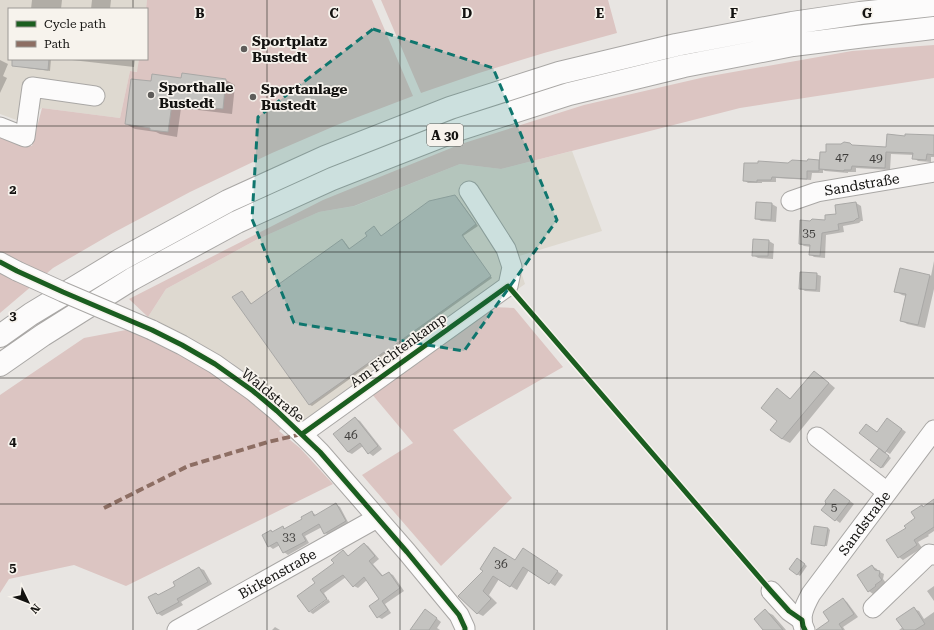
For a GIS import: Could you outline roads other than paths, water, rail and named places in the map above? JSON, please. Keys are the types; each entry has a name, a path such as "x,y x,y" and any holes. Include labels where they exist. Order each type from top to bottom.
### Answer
{"highway":[{"name":"A 30","path":"0,336 31,314 120,260 228,201 325,157 450,108 559,73 676,45 800,22 860,13 934,6"},
{"name":"A 30","path":"0,364 132,279 237,222 332,179 460,129 569,94 684,66 793,46 934,28"}],"street":[{"path":"0,127 25,137 32,87 95,96"},
{"name":"Sandstraße","path":"791,201 817,192 934,172"},
{"name":"Am Fichtenkamp","path":"302,434 508,286 512,267 506,249 469,190"},
{"name":"Waldstraße","path":"0,262 62,292 152,330 182,345 214,364 253,391 277,411 320,452 459,615 467,629"},
{"name":"Sandstraße","path":"804,625 802,613 811,594 934,430"},
{"path":"817,438 887,492"},
{"name":"Birkenstraße","path":"184,628 377,518"},
{"path":"873,608 929,554 934,555"},
{"path":"771,591 804,625"}],"place":[{"name":"Sportplatz Bustedt","path":"244,49"},
{"name":"Sporthalle Bustedt","path":"151,95"},
{"name":"Sportanlage Bustedt","path":"253,97"}]}
